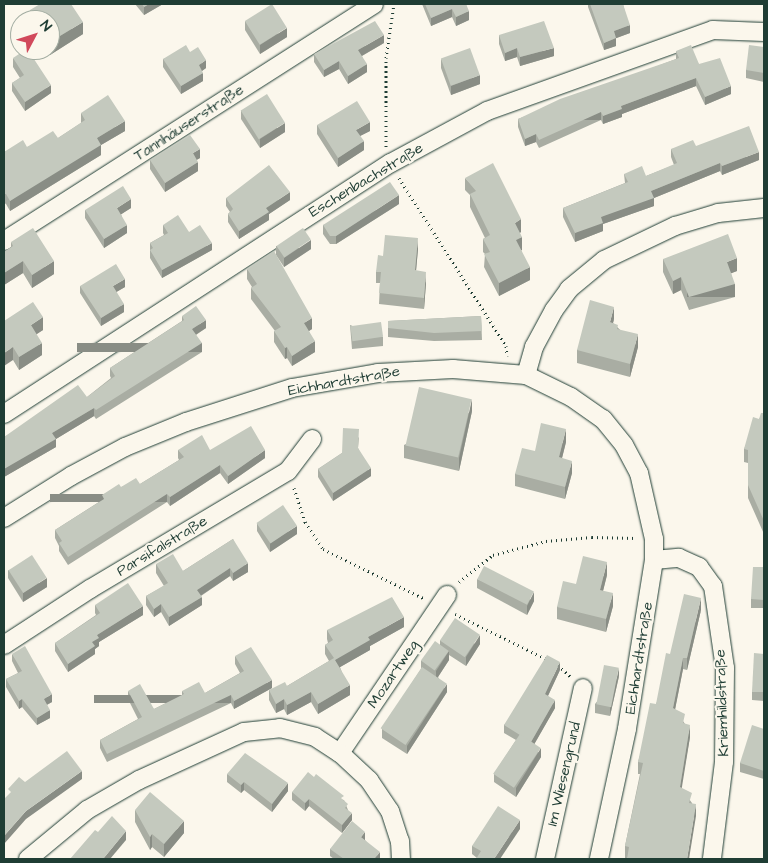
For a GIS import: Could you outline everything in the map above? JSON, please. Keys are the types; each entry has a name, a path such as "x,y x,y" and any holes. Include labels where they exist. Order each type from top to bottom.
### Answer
{"street":[{"name":"Tannhäuserstraße","path":"4,241 374,4"},
{"name":"Eschenbachstraße","path":"4,414 391,162 487,111 652,50 713,30 764,32"},
{"path":"518,374 554,310 569,289 604,260 676,226 718,213 764,208"},
{"name":"Eichhardtstraße","path":"4,518 71,476 125,447 186,422 292,388 407,370 518,374 571,397 603,419 624,445 641,481 654,539 654,560 627,729 599,859"},
{"name":"Parsifalstraße","path":"4,645 90,589 288,471 312,439"},
{"name":"Kriemhildstraße","path":"654,560 679,558 699,567 712,586 725,687 724,762 712,859"},
{"name":"Mozartweg","path":"340,753 443,601"},
{"name":"Im Wiesengrund","path":"545,859 583,688"},
{"path":"28,859 87,810 139,780 244,732 280,728 315,737 340,753 369,780 390,811 400,841 401,859"}],"path":[{"path":"394,4 386,68 385,146 391,162 506,346 518,374"},
{"path":"288,471 305,522 323,549 443,601 556,664 583,688"},
{"path":"443,601 466,573 493,556 546,541 592,537 654,539"}],"building":[{"path":"40,4 71,4 83,22 60,36 60,10 30,10"},
{"path":"272,4 287,28 260,45 245,21"},
{"path":"425,4 466,4 469,11 456,17 452,9 431,18"},
{"path":"590,4 623,4 630,25 614,31 616,38 604,43"},
{"path":"375,21 384,35 358,50 367,64 348,76 339,61 324,70 314,54"},
{"path":"544,21 554,48 520,57 517,48 505,53 499,35"},
{"path":"186,45 190,52 198,47 206,60 199,65 203,73 181,86 163,59"},
{"path":"691,45 699,64 720,58 731,86 705,97 696,78 621,106 622,109 603,116 601,112 539,140 536,134 525,139 518,119 560,99 679,58 676,51"},
{"path":"749,45 764,47 764,73 746,70"},
{"path":"470,48 480,75 451,86 441,59"},
{"path":"14,60 35,60 51,85 25,102 12,83 24,75"},
{"path":"267,94 285,123 259,139 241,110"},
{"path":"108,95 125,121 97,138 101,145 10,201 6,194 4,194 4,152 23,140 27,147 53,131 58,138 85,120 81,113"},
{"path":"357,101 370,122 356,130 364,141 338,158 317,125"},
{"path":"749,126 759,152 722,166 720,163 651,191 654,198 601,217 603,223 575,233 563,208 628,182 624,174 642,166 646,176 677,163 671,149 693,140 696,146"},
{"path":"190,135 200,149 193,153 198,162 165,183 150,160"},
{"path":"493,163 521,219 515,223 522,237 516,240 530,267 499,283 484,254 490,252 483,239 490,235 470,194 476,191 465,178"},
{"path":"269,165 290,192 266,208 269,212 239,231 228,214 233,209 226,198"},
{"path":"390,182 399,195 336,236 330,236 323,225"},
{"path":"123,186 131,199 117,208 127,225 104,239 85,210"},
{"path":"178,215 189,232 200,225 212,243 162,270 150,250 153,248 150,243 168,233 163,225"},
{"path":"33,228 54,261 32,275 23,261 4,273 4,252 13,246 11,242"},
{"path":"303,228 311,240 284,258 276,246"},
{"path":"728,234 737,258 727,262 735,284 689,297 681,277 673,281 663,259"},
{"path":"385,235 418,238 415,270 426,272 424,298 379,293 381,272 376,272 378,255 383,256"},
{"path":"274,251 312,318 304,323 315,341 292,356 274,331 281,327 251,288 257,284 247,269"},
{"path":"116,264 125,279 113,286 124,304 101,318 80,286"},
{"path":"590,300 614,307 610,322 618,325 617,329 638,334 630,364 577,350"},
{"path":"33,302 43,317 31,325 42,343 19,357 13,347 4,353 4,321"},
{"path":"196,306 206,320 192,329 202,343 96,410 94,408 52,433 56,439 4,469 4,437 78,385 87,397 115,376 110,368 184,320 182,316"},
{"path":"481,316 482,331 434,333 388,328 388,321"},
{"path":"381,322 383,337 352,341 350,326"},
{"path":"419,387 472,399 458,458 406,445"},
{"path":"761,413 764,413 764,521 748,485 748,450 744,449 753,417 759,419"},
{"path":"541,423 566,429 559,457 572,461 565,487 515,474 522,448 535,451"},
{"path":"251,426 265,450 228,476 220,465 170,497 167,494 68,557 59,543 62,541 55,530 104,499 102,495 119,484 121,487 136,478 140,484 184,457 178,450 202,435 210,450"},
{"path":"343,428 359,429 358,448 371,468 333,493 318,469 342,453"},
{"path":"283,505 297,526 270,544 256,523"},
{"path":"233,539 248,563 233,573 230,568 197,590 202,597 169,617 161,604 154,609 146,596 168,583 156,564 173,554 183,571"},
{"path":"32,555 47,578 23,593 9,570"},
{"path":"583,556 607,562 600,590 613,593 606,619 557,607 563,581 576,584"},
{"path":"484,566 534,591 527,605 477,579"},
{"path":"753,567 764,567 764,600 751,599"},
{"path":"128,583 143,606 97,635 99,638 92,642 95,646 68,664 55,643 100,613 95,605"},
{"path":"684,594 701,598 687,658 683,658 673,708 685,714 683,723 690,725 680,787 692,793 689,803 696,804 687,859 627,859 629,847 625,846 643,763 638,762 650,703 656,704 666,653 670,654"},
{"path":"392,597 404,617 368,637 370,640 335,660 350,685 318,704 311,692 287,705 284,699 276,704 269,690 285,682 287,686 334,658 325,645 333,640 327,630"},
{"path":"455,618 480,635 465,657 440,640"},
{"path":"435,641 449,651 435,670 421,660"},
{"path":"25,646 52,694 44,699 50,710 37,718 22,699 19,701 6,679 22,671 12,654"},
{"path":"251,647 272,680 234,701 231,695 107,754 100,740 142,717 128,691 140,684 154,709 184,694 182,691 199,682 205,693 244,671 235,656"},
{"path":"754,653 764,654 764,692 752,692"},
{"path":"547,655 560,662 545,694 555,700 531,742 504,725"},
{"path":"604,665 619,668 611,707 596,704"},
{"path":"422,667 447,684 405,745 381,728"},
{"path":"752,725 764,729 764,771 740,763"},
{"path":"520,734 541,748 514,788 493,774"},
{"path":"67,751 82,771 26,811 4,836 4,799 11,792 8,789 19,777 25,782"},
{"path":"245,753 288,783 272,804 244,782 241,785 227,774"},
{"path":"308,772 314,777 316,774 344,796 341,798 348,804 345,808 352,813 342,825 309,799 305,803 292,792"},
{"path":"150,792 184,821 164,844 152,834 150,837 135,810"},
{"path":"498,806 520,820 494,859 476,859 481,851 472,846"},
{"path":"112,816 126,831 103,859 70,859 95,830 98,832"},
{"path":"352,821 365,832 361,837 380,852 376,859 344,859 330,849"}]}
